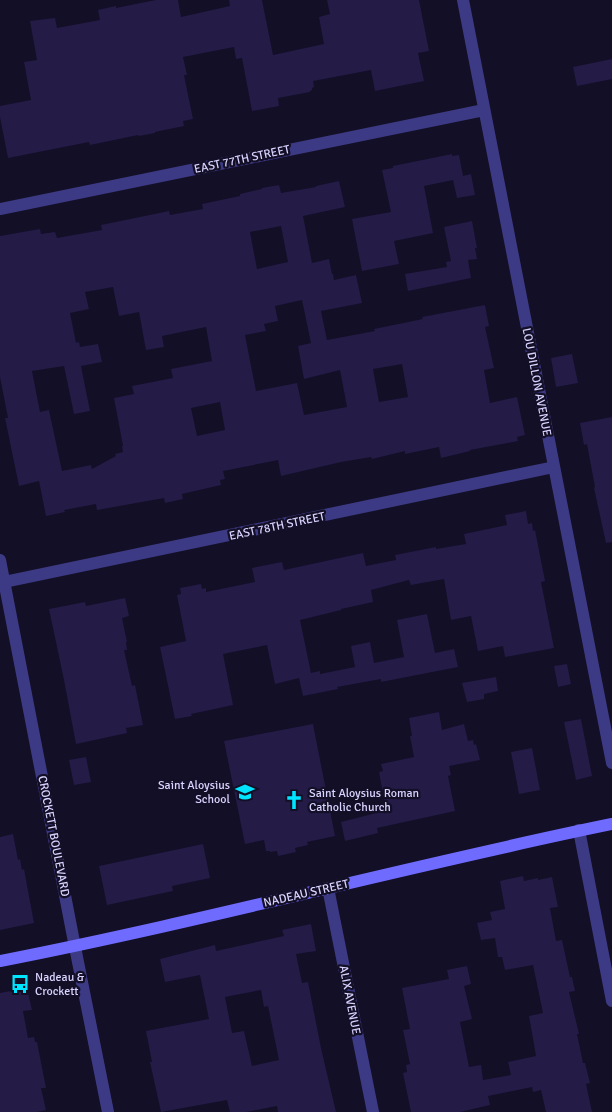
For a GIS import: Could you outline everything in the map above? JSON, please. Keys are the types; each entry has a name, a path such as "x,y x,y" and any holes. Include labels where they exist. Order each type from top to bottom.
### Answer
{"main road":[{"name":"NADEAU STREET","path":"0,961 74,947 453,858 612,824"}],"street":[{"name":"LOU DILLON AVENUE","path":"463,0 612,763"},
{"name":"EAST 77TH STREET","path":"0,209 484,110"},
{"name":"EAST 78TH STREET","path":"2,583 554,467"},
{"name":"CROCKETT BOULEVARD","path":"0,560 2,583 108,1112"},
{"path":"579,830 612,1001"},
{"name":"ALIX AVENUE","path":"328,888 373,1112"}],"building":[{"path":"156,0 178,0 181,17 230,6 229,0 262,0 273,55 324,44 319,17 330,14 327,0 419,0 429,51 418,53 424,81 375,91 371,70 313,81 314,87 310,92 278,98 279,106 252,111 242,58 236,59 234,47 183,57 187,75 184,75 193,119 183,121 184,126 90,145 89,142 8,158 0,117 0,106 31,100 24,62 37,60 30,21 55,18 57,28 100,20 98,10"},
{"path":"612,59 612,79 577,86 573,67"},
{"path":"452,154 452,156 459,155 463,176 471,174 475,195 457,198 453,180 424,186 433,233 394,241 399,264 362,271 352,219 391,212 382,170"},
{"path":"339,181 345,207 303,216 312,263 329,259 334,280 356,275 362,303 321,311 327,340 375,331 374,329 423,319 422,317 485,305 489,326 485,327 494,368 484,370 490,403 517,397 525,435 517,437 518,441 470,450 441,458 439,447 405,454 405,451 372,459 371,457 341,462 281,476 278,460 223,471 225,479 220,480 221,485 182,494 183,499 165,503 164,498 97,510 96,504 64,510 65,512 46,516 39,481 19,486 5,418 8,418 0,377 0,236 40,229 41,234 55,232 57,238 102,230 101,225 169,211 170,215 203,209 202,204 240,196 240,194 262,188 279,185 281,193","holes":["281,226 288,262 257,269 250,232","113,287 119,316 139,312 146,350 164,347 162,336 206,327 212,361 171,369 173,378 132,386 134,394 114,398 123,452 115,454 116,456 92,469 91,465 62,471 49,410 40,412 32,371 64,366 74,414 90,411 81,366 102,362 98,344 80,347 79,342 76,343 70,313 89,309 85,292","302,300 311,343 298,346 304,379 340,370 347,407 304,415 297,383 256,391 245,335 266,331 264,324 278,321 275,306","402,364 408,397 379,402 373,369","220,402 225,430 197,436 191,408"]},
{"path":"472,221 477,259 468,260 471,278 408,291 405,274 447,267 446,262 451,261 444,227"},
{"path":"572,354 578,383 556,387 551,358"},
{"path":"612,417 612,542 606,543 587,444 584,445 580,423"},
{"path":"526,511 528,524 532,523 533,531 535,530 545,581 541,582 554,648 505,657 503,646 478,651 471,616 451,620 444,579 411,585 409,580 371,590 373,602 300,620 311,673 320,671 320,674 355,667 351,646 370,642 374,663 404,657 397,620 427,614 435,653 454,649 458,667 381,682 381,679 337,687 338,689 303,696 299,678 275,684 267,645 223,654 233,705 175,719 160,647 186,641 177,595 181,594 180,588 201,584 202,589 206,588 206,592 255,582 252,568 282,562 284,570 363,553 366,566 396,560 395,555 436,547 436,549 466,544 464,534 507,525 505,515"},
{"path":"125,598 129,616 122,618 127,642 127,650 124,650 132,686 135,685 143,725 126,728 127,733 76,744 49,609 85,602 86,606"},
{"path":"567,664 571,684 558,687 554,666"},
{"path":"496,677 498,691 484,694 484,699 467,702 462,683"},
{"path":"439,712 442,730 464,724 468,741 473,740 474,745 476,744 480,760 449,766 451,775 448,776 455,811 377,828 378,833 345,841 341,822 384,811 383,806 385,805 379,772 383,771 381,764 414,757 409,718"},
{"path":"581,719 592,776 576,780 564,722"},
{"name":"Saint Aloysius Roman Catholic Church","path":"313,724 335,836 307,842 308,845 295,848 296,852 278,856 277,851 266,851 264,840 245,844 224,741"},
{"path":"532,748 540,790 519,794 511,752"},
{"path":"86,757 91,782 74,785 69,760"},
{"path":"13,834 18,860 20,859 22,870 24,869 34,923 0,930 0,837"},
{"path":"203,844 210,878 172,886 173,891 107,905 99,866"},
{"path":"523,876 524,881 552,877 558,907 550,908 556,941 562,940 575,991 569,992 579,1034 577,1034 583,1063 585,1063 590,1083 586,1084 592,1112 546,1112 541,1090 533,1092 532,1087 488,1096 490,1105 460,1112 411,1112 403,1073 407,1072 406,1065 410,1064 403,1030 410,1029 402,988 449,979 447,970 467,966 471,984 464,986 472,1019 460,1022 469,1067 481,1065 483,1080 511,1075 508,1062 536,1056 529,1016 543,1013 533,965 505,970 502,957 498,957 495,938 481,940 477,923 492,920 490,912 505,909 500,881"},
{"path":"311,924 316,951 296,954 302,983 308,982 336,1112 278,1112 277,1106 246,1112 230,1112 227,1100 161,1112 150,1062 152,1062 146,1031 209,1019 200,975 165,982 160,959 215,945 216,951 284,936 282,930","holes":["261,990 264,1007 268,1006 279,1060 252,1066 244,1031 232,1033 225,997"]},
{"path":"27,988 32,1010 23,1011 28,1038 34,1037 35,1042 37,1042 46,1088 41,1088 46,1110 37,1112 0,1112 0,993"}],"place":[{"name":"Saint Aloysius School","path":"245,792"},
{"name":"Saint Aloysius Roman Catholic Church","path":"294,800"},
{"name":"Nadeau & Crockett","path":"20,984"}]}
